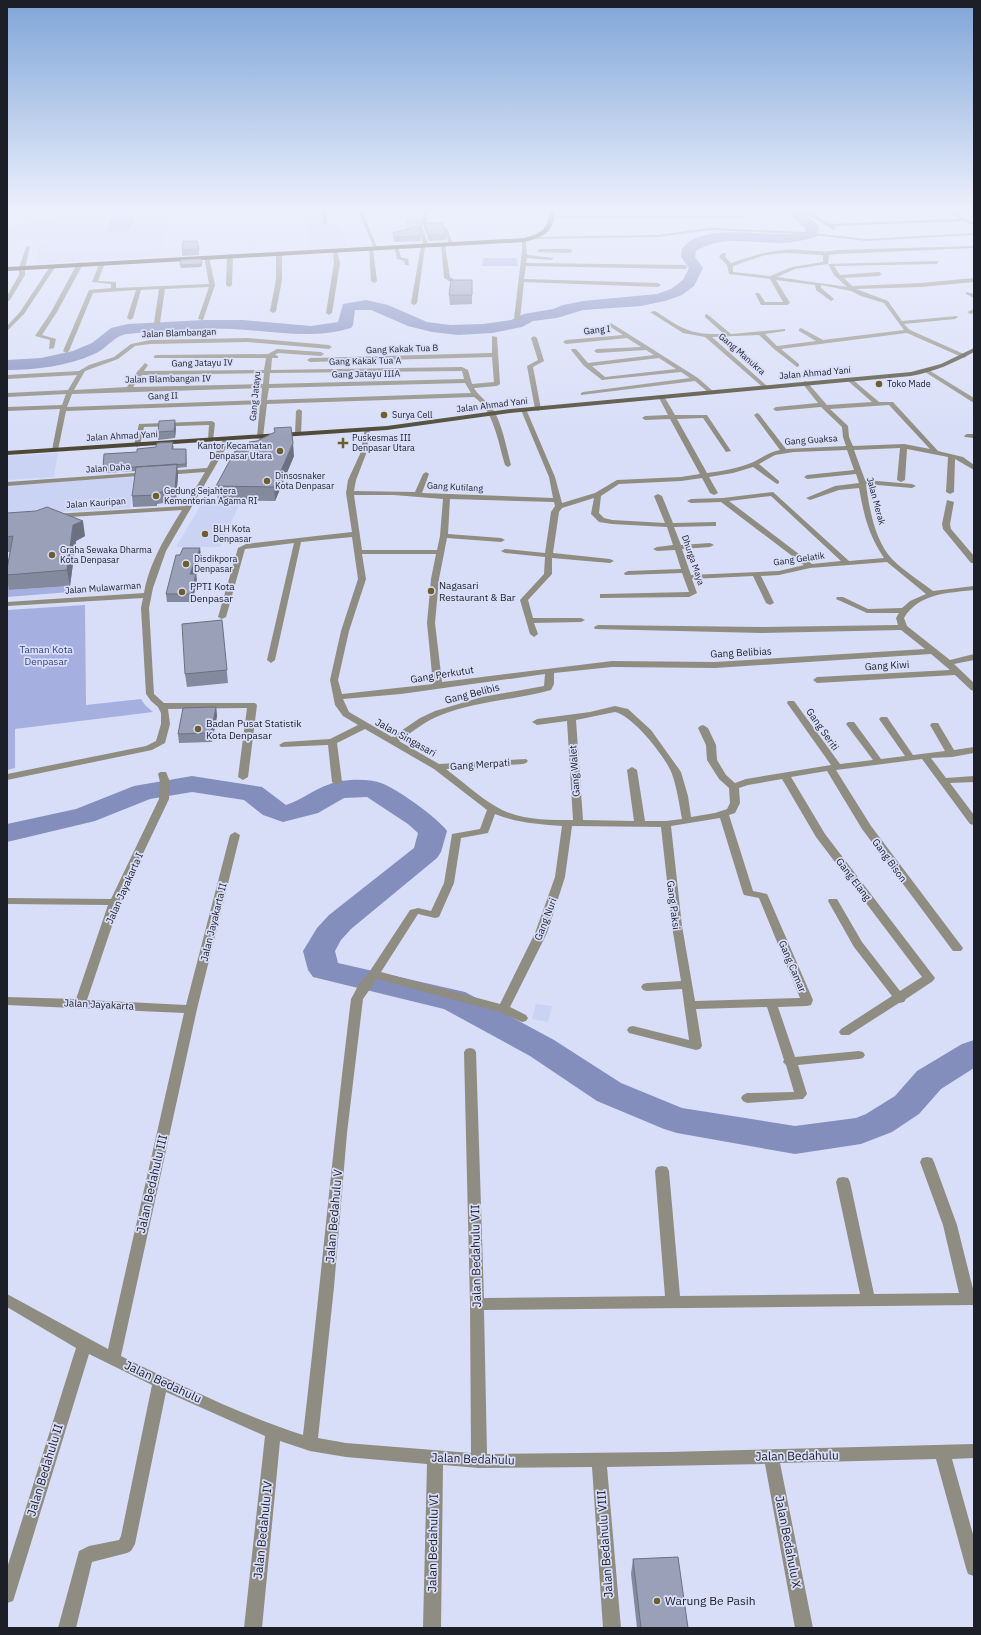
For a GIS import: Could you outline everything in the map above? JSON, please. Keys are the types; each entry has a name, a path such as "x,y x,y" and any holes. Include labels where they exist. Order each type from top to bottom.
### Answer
{"main road":[{"name":"Jalan Ahmad Yani","path":"7,453 367,430 426,424 492,413 850,380 927,371 964,356 974,350"}],"street":[{"path":"7,300 16,284"},
{"path":"7,328 22,313 40,284"},
{"path":"50,348 53,339 38,336 54,312 69,284"},
{"path":"113,290 114,284"},
{"path":"273,311 278,284"},
{"path":"329,313 334,284"},
{"path":"414,303 417,284"},
{"path":"517,319 521,284"},
{"path":"585,288 612,288 613,284"},
{"path":"757,294 763,304 787,303 776,284"},
{"path":"818,284 818,289 831,298"},
{"path":"820,284 852,289 928,284"},
{"path":"847,284 863,296 886,302 900,323 908,331 964,356"},
{"path":"66,351 91,291 212,285 201,320"},
{"path":"157,323 162,297 162,288"},
{"path":"130,318 139,289"},
{"path":"968,293 974,296"},
{"path":"654,312 684,331 706,335 760,334 783,330"},
{"path":"707,316 729,335"},
{"path":"900,323 955,317"},
{"path":"612,325 696,379 711,392"},
{"path":"801,330 822,342"},
{"path":"776,348 908,331"},
{"path":"760,334 797,365"},
{"name":"Gang Manukra","path":"706,335 765,387"},
{"name":"Gang I","path":"566,342 629,336"},
{"path":"494,338 496,355"},
{"path":"534,338 541,361 530,366 538,409"},
{"name":"Jalan Blambangan","path":"81,373 86,368 112,360 133,345 142,343 248,340 330,344 324,354 302,354 279,351 269,356"},
{"path":"597,351 647,348"},
{"path":"574,350 586,365 606,380 681,370"},
{"name":"Gang Kakak Tua B","path":"310,360 496,355"},
{"name":"Gang Jatayu IIIA","path":"266,386 469,383 497,384 496,355"},
{"path":"156,357 269,356 299,359"},
{"name":"Gang Jatayu","path":"260,437 266,386 266,371 269,356"},
{"path":"586,365 660,356"},
{"path":"130,389 145,365"},
{"path":"10,377 17,370"},
{"name":"Gang Kakak Tua A","path":"266,371 465,370 469,383"},
{"name":"Gang Jatayu IV","path":"139,373 266,371"},
{"path":"927,371 974,401"},
{"path":"10,377 81,373"},
{"path":"55,450 63,408 81,373"},
{"path":"583,394 696,379"},
{"path":"850,380 877,403"},
{"path":"469,383 475,395 484,401 492,413 508,465"},
{"name":"Jalan Merak","path":"806,384 824,406 845,426 846,437 862,484 870,522 877,542 889,560 931,594"},
{"name":"Jalan Blambangan IV","path":"7,395 130,389 266,386"},
{"name":"Gang II","path":"7,409 475,395"},
{"path":"662,398 714,493"},
{"path":"776,409 877,403 893,404 935,451"},
{"path":"524,410 552,477 558,503 555,512 548,574 524,600 534,634"},
{"path":"298,434 299,411"},
{"path":"757,415 784,451"},
{"path":"645,418 705,416 728,451"},
{"path":"137,445 141,425 212,423 211,440"},
{"name":"Jalan Singasari","path":"367,430 363,454 352,480 350,493 362,579 345,631 334,680 342,710 346,714 364,726 437,767 492,809 522,819 572,823 666,824 724,814 731,811 735,807 734,787"},
{"name":"Jalan Mulawarman","path":"7,604 147,595 169,535 210,470 226,439"},
{"path":"901,480 904,446"},
{"name":"Gang Guaksa","path":"558,503 598,495 617,482 681,479 733,471 754,464 772,453 784,451 850,447 904,446 964,458 974,468"},
{"path":"950,492 952,455"},
{"path":"754,464 777,482"},
{"name":"Jalan Daha","path":"7,484 210,470"},
{"path":"807,477 857,472"},
{"path":"418,494 426,474"},
{"path":"810,498 838,488 862,484 912,486"},
{"name":"Gang Kutilang","path":"350,493 418,494 558,503"},
{"path":"691,501 724,500 773,494 847,563"},
{"path":"598,495 595,514 602,520 612,522 670,525 714,524"},
{"name":"Dhurga Maya","path":"603,596 693,593 670,525 658,496"},
{"path":"438,686 431,623 435,579 444,536 446,497"},
{"path":"724,500 810,566"},
{"path":"950,502 946,524 949,533 974,561"},
{"name":"Jalan Kauripan","path":"46,517 186,508"},
{"path":"222,617 242,548 246,546 356,534"},
{"path":"444,536 501,540"},
{"path":"271,660 298,540"},
{"path":"657,549 710,545"},
{"path":"505,551 610,561"},
{"path":"359,552 440,552"},
{"name":"Gang Gelatik","path":"628,573 756,574 783,572 793,568 810,566 889,560"},
{"path":"756,574 770,603"},
{"path":"974,588 931,594 904,610 900,618 903,627 948,663 974,688"},
{"path":"7,777 155,746 161,740 167,718 166,712 162,706 152,698 150,694 145,608 147,595"},
{"path":"840,599 867,611 904,610"},
{"path":"529,621 581,620"},
{"path":"598,627 762,630 903,627"},
{"name":"Gang Belibias","path":"549,671 612,664 715,665 933,651"},
{"path":"948,663 974,657"},
{"name":"Gang Perkutut","path":"338,697 400,692 549,671"},
{"name":"Gang Belibis","path":"392,741 423,720 438,713 482,700 533,692 548,688 550,684 549,671"},
{"name":"Gang Kiwi","path":"817,680 958,672"},
{"name":"Gang Seriti","path":"791,703 833,768"},
{"path":"162,706 252,704 243,777"},
{"path":"537,722 623,709 648,732 676,772 683,796 687,820"},
{"name":"Gang Walet","path":"571,718 572,823"},
{"path":"884,719 911,758"},
{"path":"851,724 879,762"},
{"path":"935,725 952,754"},
{"path":"284,745 332,742 364,726"},
{"path":"703,728 711,745 712,760 722,777 734,787 746,782 785,775 974,750"},
{"path":"332,742 337,782"},
{"path":"925,757 974,822"},
{"name":"Gang Merpati","path":"437,767 523,761"},
{"name":"Gang Bison","path":"833,768 866,826 895,868 957,948"},
{"path":"632,770 640,824"},
{"name":"Gang Elang","path":"785,775 820,835 929,978 900,999"},
{"name":"Jalan Jayakarta I","path":"80,1003 115,902 165,796 164,778"},
{"path":"943,781 974,779"},
{"name":"Jalan Bedahulu V","path":"310,1444 327,1287 341,1133 357,999 362,989 414,912 418,911 435,915 449,883 456,836 484,831 492,809"},
{"name":"Gang Camar","path":"724,814 748,893 763,896 807,1000 807,1002 773,1003"},
{"name":"Gang Nuri","path":"503,1009 541,933 560,877 572,823"},
{"name":"Gang Paksi","path":"633,1030 696,1046 677,926 666,824"},
{"name":"Jalan Jayakarta II","path":"191,1009 236,835"},
{"path":"7,901 115,902"},
{"path":"833,901 858,944 900,999 845,1032"},
{"path":"372,976 503,1009 522,1018"},
{"path":"647,987 687,985"},
{"name":"Jalan Jayakarta","path":"7,1001 191,1009"},
{"path":"690,1006 773,1003 772,1006 800,1092 799,1096 747,1098"},
{"name":"Jalan Bedahulu III","path":"113,1358 191,1009"},
{"name":"Jalan Bedahulu VII","path":"470,1052 477,1304 478,1461"},
{"path":"789,1062 859,1055"},
{"path":"477,1304 971,1299 950,1225 927,1162"},
{"path":"662,1171 673,1302"},
{"path":"843,1182 868,1300"},
{"name":"Jalan Bedahulu","path":"7,1300 84,1345 160,1382 273,1432 310,1444 346,1450 478,1461 599,1460 974,1451"},
{"name":"Jalan Bedahulu II","path":"7,1594 84,1345"},
{"path":"67,1628 85,1557 89,1554 121,1547 125,1545 129,1538 160,1382"},
{"name":"Jalan Bedahulu IV","path":"253,1628 273,1432"},
{"path":"942,1452 974,1568"},
{"name":"Jalan Bedahulu X","path":"771,1456 804,1628"},
{"name":"Jalan Bedahulu VI","path":"432,1628 435,1457"},
{"name":"Jalan Bedahulu VIII","path":"599,1460 612,1628"}],"shaded area":[{"path":"58,453 54,477 7,480 7,456"},
{"path":"133,477 130,508 7,514 8,485"},
{"name":"BLH Kota Denpasar","path":"202,503 240,503 220,547 176,547"},
{"path":"536,1004 552,1006 548,1022 532,1019"}],"green space":[{"path":"17,556 9,590 70,586 70,592 7,597 7,561"},
{"name":"Taman Kota Denpasar","path":"85,605 86,705 141,699 153,712 15,729 15,768 7,770 7,610"}],"building":[{"path":"450,284 472,284 472,295 449,295"},
{"path":"175,420 174,431 158,432 159,421"},
{"path":"291,427 293,443 274,487 216,486 235,451 247,451 247,444 250,444 249,442 257,441 275,432 274,428"},
{"path":"173,442 172,449 186,449 186,464 103,469 104,454 137,452 137,449 156,447 157,443"},
{"path":"177,464 175,489 163,490 155,495 132,496 136,467"},
{"name":"Graha Sewaka Dharma Kota Denpasar","path":"47,507 83,521 73,525 67,570 7,575 13,536 7,537 7,513 36,511"},
{"path":"183,548 200,548 190,574 196,574 191,594 166,594 176,555 180,555"},
{"path":"222,620 227,670 185,674 182,624"},
{"name":"Badan Pusat Statistik Kota Denpasar","path":"216,707 211,733 178,734 183,708"},
{"name":"Warung Be Pasih","path":"678,1557 688,1628 641,1628 633,1559"}],"waterway":[{"path":"7,365 41,363 78,355 98,346 116,331 128,329 217,324 311,331 322,330 345,325 348,307 366,304 427,327 450,330 492,328 508,326 530,317 557,313 567,308 583,305 641,302 660,298 676,292 687,284"},
{"path":"7,833 85,815 144,792 192,784 252,793 273,809 283,814 308,807 338,790 373,789 418,818 433,831 427,852 340,922 328,935 319,951 324,970 454,1000 542,1048 609,1092 677,1120 795,1140 861,1131 879,1123 907,1105 929,1080 974,1052"}],"place":[{"name":"Toko Made","path":"879,384"},
{"name":"Surya Cell","path":"384,415"},
{"name":"Puskesmas III Denpasar Utara","path":"343,443"},
{"name":"Kantor Kecamatan Denpasar Utara","path":"280,451"},
{"name":"Dinsosnaker Kota Denpasar","path":"267,481"},
{"name":"Gedung Sejahtera Kementerian Agama RI","path":"156,496"},
{"name":"BLH Kota Denpasar","path":"205,534"},
{"name":"Graha Sewaka Dharma Kota Denpasar","path":"52,555"},
{"name":"Disdikpora Denpasar","path":"186,564"},
{"name":"Nagasari Restaurant & Bar","path":"431,591"},
{"name":"PPTI Kota Denpasar","path":"182,592"},
{"name":"Badan Pusat Statistik Kota Denpasar","path":"198,729"},
{"name":"Warung Be Pasih","path":"657,1601"}]}
